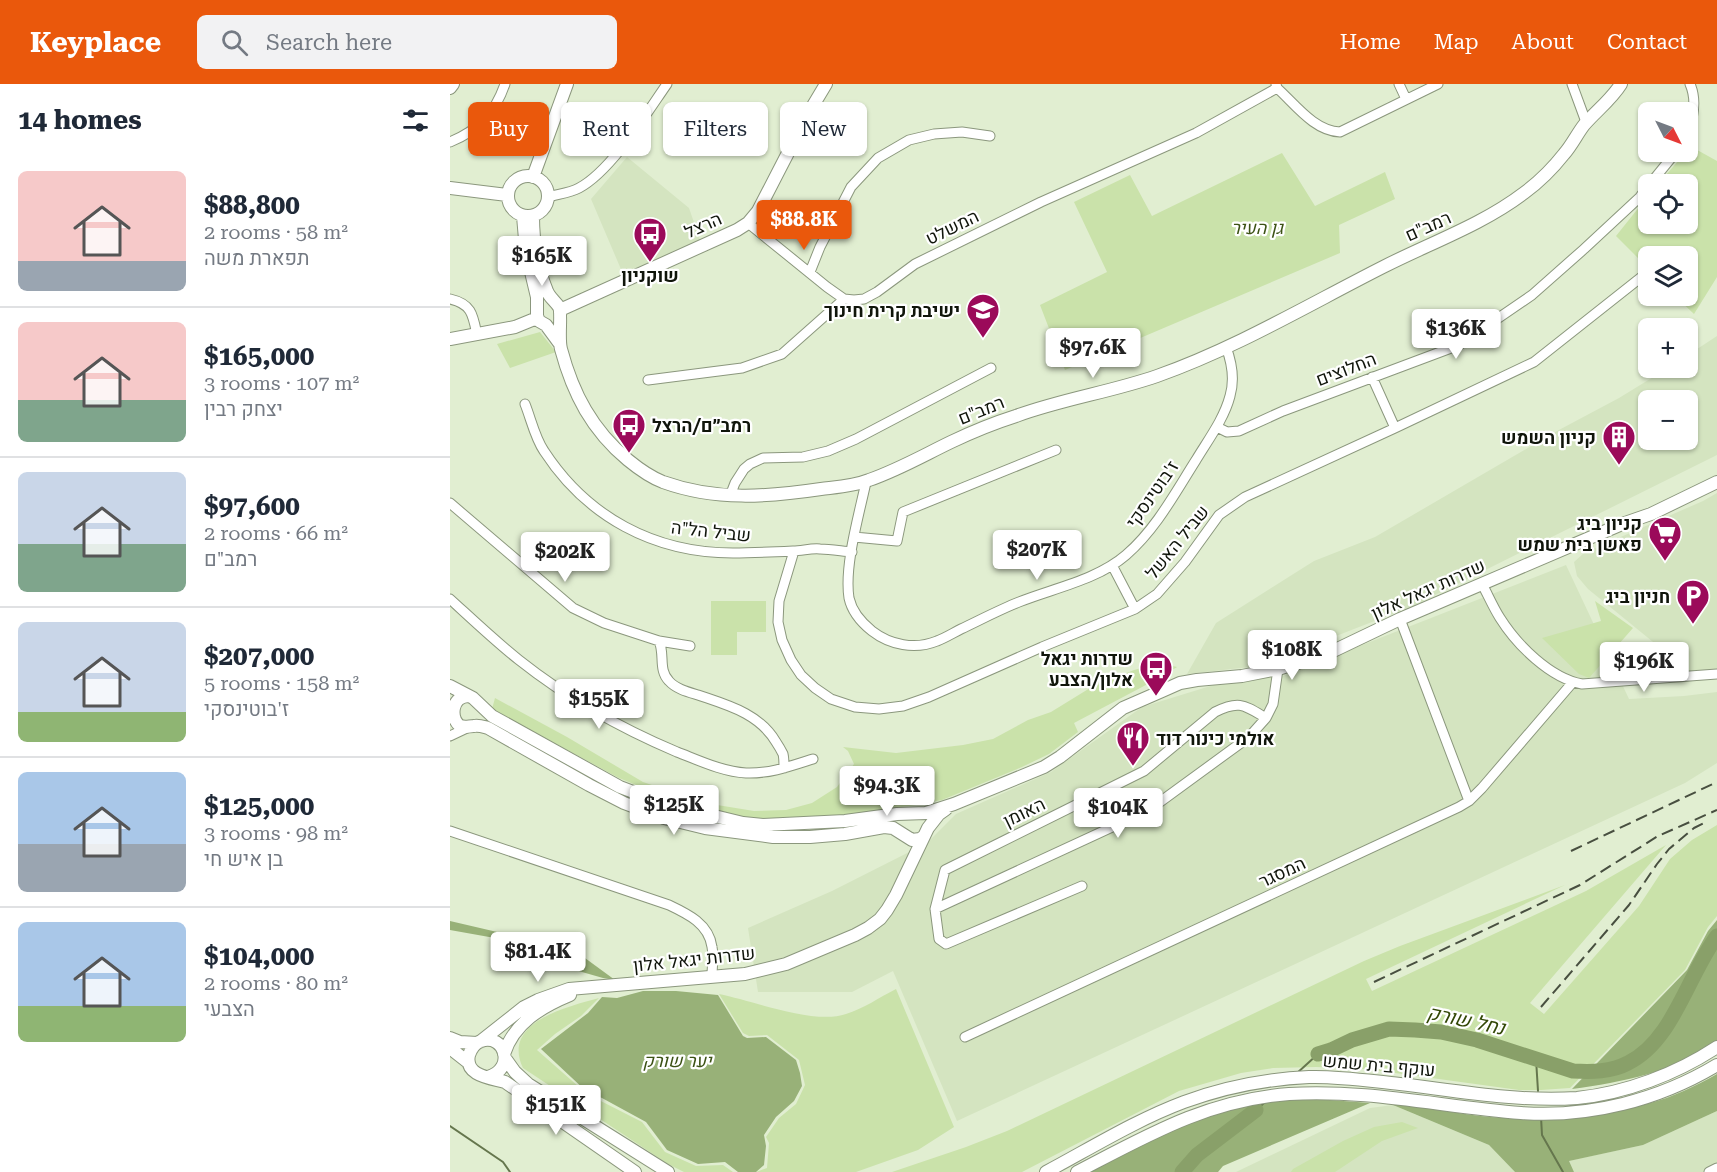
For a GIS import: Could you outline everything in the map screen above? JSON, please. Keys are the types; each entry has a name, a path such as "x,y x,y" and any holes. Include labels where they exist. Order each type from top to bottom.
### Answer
{"main road":[{"path":"533,177 567,84"},
{"name":"הרצל","path":"558,310 748,224 765,199 808,114 826,84"},
{"name":"רמב\"ם","path":"558,310 560,344 578,396 593,424 617,451 642,472 661,482 705,494 730,496 775,495 866,482 985,427 1189,364 1472,225 1526,192 1565,154 1586,122 1603,107 1622,84"},
{"path":"523,176 533,177 545,186 548,197 543,209 528,216 513,210 507,195 514,181 523,176"},
{"path":"450,188 507,195"},
{"path":"450,339 515,327 540,317 554,324 558,310 546,289 528,216"},
{"path":"528,216 526,251 540,317"},
{"path":"540,317 544,302 549,302 558,310"},
{"name":"רמב\"ם","path":"540,317 560,344"},
{"name":"שדרות יגאל אלון","path":"1622,524 1652,505 1717,473"},
{"name":"שדרות יגאל אלון","path":"481,705 492,716 620,787 665,804 742,823 763,825 845,821 938,810 1044,767 1123,708 1152,694 1180,683 1242,676 1278,669 1329,653 1400,619 1622,524 1651,514 1717,482"},
{"path":"450,686 481,705 480,719 471,726"},
{"path":"468,696 456,701 451,713 455,723 464,727 488,728 624,803 674,820 705,828 773,837 845,834 884,827 893,828 905,836 916,840 926,832 926,819 915,813 906,815 901,822 901,831 905,836 910,865"},
{"name":"שדרות יגאל אלון","path":"479,1042 514,1014 538,999 569,989 745,974 786,964 868,928 887,910 926,832 939,814 954,804"},
{"name":"שדרות יגאל אלון","path":"505,1056 507,1044 520,1025 544,1007 569,995 618,985"},
{"path":"450,1038 460,1042 496,1042 515,1072 528,1084 668,1172"},
{"path":"469,1063 470,1052 479,1042"},
{"name":"עוקף בית שמש","path":"1046,1172 1183,1102 1250,1084 1311,1077 1523,1098 1579,1097 1616,1091 1656,1078 1679,1069 1717,1047"},
{"path":"450,1048 469,1063 475,1072 483,1077 505,1082 635,1172"},
{"path":"488,1077 498,1073 504,1064 505,1056"},
{"name":"עוקף בית שמש","path":"1077,1172 1165,1126 1219,1106 1252,1098 1310,1093 1365,1094 1522,1113 1580,1112 1640,1100 1685,1082 1717,1065"}],"street":[{"path":"450,142 483,122 495,108 505,84"},
{"path":"548,197 580,188 596,176 616,154 667,84"},
{"path":"1398,84 1406,99"},
{"path":"1276,86 1319,125 1330,131 1340,132 1438,84"},
{"path":"1572,84 1586,122"},
{"path":"1690,84 1694,102"},
{"name":"המשלט","path":"844,299 864,299 915,264 1041,201 1196,133 1276,86"},
{"path":"810,272 851,187 878,158 909,140 934,134 962,132 990,136"},
{"name":"החלוצים","path":"1658,174 1668,162"},
{"name":"החלוצים","path":"1217,427 1227,432 1239,431 1283,411 1459,345 1532,295 1638,199"},
{"path":"648,380 742,368 782,354 844,299 748,224"},
{"name":"שביל האשל","path":"794,551 779,601 778,622 782,640 801,675 831,699 855,707 879,709 903,706 1135,609 1157,594 1185,562 1219,515 1245,497 1534,362 1638,280"},
{"path":"450,299 470,308 477,335"},
{"name":"ז'בוטינסקי","path":"866,482 849,572 849,599 855,613 878,636 894,644 915,645 935,642 1018,603 1087,578 1127,554 1159,518 1217,427 1230,396 1231,361 1226,347"},
{"path":"730,496 735,483 750,464 763,458 803,457 828,451 856,439 991,368"},
{"path":"1372,377 1395,428"},
{"name":"שביל הל\"ה","path":"525,404 542,449 561,475 586,501 632,532 685,548 731,553 818,548 852,552"},
{"path":"854,537 897,541 903,512 1056,450"},
{"path":"450,503 573,608 604,623 659,641 690,646"},
{"path":"1112,565 1135,609"},
{"path":"1482,584 1500,618 1531,655 1573,682 1582,684 1717,674"},
{"path":"450,600 519,660 559,689 600,715 649,740 727,770 744,773 762,773 813,759"},
{"path":"1400,619 1469,801"},
{"path":"659,641 666,679 682,690 732,706 749,715 766,728 774,738 783,753 784,768"},
{"path":"935,909 1149,810 1249,737 1266,718 1273,704 1278,669"},
{"name":"המסגר","path":"965,1036 1441,817 1469,801 1482,789 1573,682"},
{"name":"האומן","path":"1082,886 946,944 939,939 935,909 945,870 1143,771 1215,712 1228,705 1238,704 1266,718"},
{"path":"450,736 471,726"},
{"path":"450,831 685,912 700,923 707,932 712,946 712,976"},
{"path":"1709,1172 1717,1168"}],"shaded area":[{"name":"שוקניון","path":"627,157 689,208 700,240 623,274 591,199"},
{"path":"1717,336 1717,455 1413,606 1259,666 1187,674 1216,623 1314,561 1375,537 1557,431 1652,378 1698,378 1698,348"},
{"path":"1717,493 1717,671 1690,672 1588,589 1577,576 1574,562 1584,553"},
{"path":"1566,565 1629,699 1717,692 1717,763 1685,783 957,1121 893,971 852,992 758,992 748,928 832,891 927,843 956,814 1051,772 1142,707 1217,684 1283,676"},
{"path":"1393,1105 1489,1145 1515,1172 1236,1172 1370,1108"},
{"path":"1717,1111 1717,1172 1574,1172 1568,1161 1643,1145"}],"green space":[{"path":"1698,150 1717,161 1717,277 1694,314 1686,306 1698,306 1698,246 1638,246 1638,258 1616,236 1638,208 1638,234 1698,234 1698,174 1667,174 1677,162 1698,162"},
{"name":"גן העיר","path":"1282,153 1315,206 1385,172 1395,199 1339,225 1340,253 1065,370 1040,305 1107,272 1074,202 1130,175 1152,216"},
{"path":"540,332 556,352 510,368 497,344"},
{"path":"711,601 766,601 766,632 737,632 737,655 711,655"},
{"path":"1595,601 1633,628 1589,678 1579,674 1542,638 1601,621"},
{"path":"1160,663 1177,667 1074,723 1078,732 1049,754 1022,767 942,800 839,816 788,820 754,819 697,808 658,794 619,778 492,709 495,698 643,782 705,803 754,811 786,810 812,803 837,787 854,764 848,751 843,747 896,753 993,739 1028,720 1051,712 1090,688 1134,670"},
{"path":"1717,825 1717,916 1708,927 1685,970 1570,1088 1519,1090 1366,1069 1273,1068 1241,1073 1179,1091 1022,1172 892,1172 1007,1131 1364,961 1565,885 1366,979 1372,991 1586,891 1666,845 1530,1003 1544,1014 1639,906 1670,859 1692,840"},
{"path":"1717,920 1717,1043 1701,1053 1648,1074 1572,1089 1687,970 1708,931"},
{"path":"450,921 574,950 615,980 575,970 547,953 506,940 450,930"},
{"path":"896,989 954,1127 918,1150 856,1172 756,1172 767,1168 769,1143 766,1137 779,1118 796,1104 805,1085 799,1060 767,1035 749,1036 743,1033 719,994 784,1011 818,1017 833,1017 859,1009"},
{"name":"יער שורק","path":"643,991 718,995 743,1036 747,1038 766,1037 796,1060 802,1086 794,1101 776,1117 764,1135 766,1146 764,1165 756,1172 738,1172 725,1162 698,1164 667,1150 646,1122 587,1092 541,1049 588,1013 602,997 617,998"},
{"path":"599,998 581,1016 537,1050 587,1094 642,1122 665,1152 696,1166 723,1165 733,1172 684,1172 668,1164 523,1068 519,1052 521,1039 529,1028 555,1012"},
{"path":"1717,1074 1717,1111 1643,1145 1569,1161 1574,1172 1515,1172 1489,1145 1393,1105 1399,1103 1490,1117 1570,1116 1612,1111 1659,1101"},
{"path":"1303,1098 1370,1103 1223,1166 1218,1172 1081,1172 1199,1117 1255,1103"},
{"path":"1402,1122 1418,1128 1382,1141 1335,1172 1291,1172 1343,1141 1374,1127"}],"waterway":[{"name":"נחל שורק","path":"1318,1054 1352,1040 1389,1029 1415,1030 1441,1032 1477,1040 1573,1071 1615,1068 1644,1053 1657,1039 1679,1006 1717,936"},
{"name":"נחל שורק","path":"1296,1074 1318,1054"},
{"path":"1536,1059 1538,1091"},
{"name":"נחל שורק","path":"1256,1110 1265,1102"},
{"name":"נחל שורק","path":"1182,1172 1197,1155 1256,1110"},
{"path":"1541,1117 1542,1135 1563,1172"},
{"path":"450,1126 503,1162 510,1172"}],"railway":[{"path":"1571,851 1717,782"},
{"path":"1374,982 1580,885 1658,836 1717,810"},
{"path":"1541,1007 1629,905 1669,849 1694,828 1704,823"}],"place":[{"name":"שוקניון","path":"650,263"},
{"name":"ישיבת קרית חינוך","path":"983,339"},
{"name":"רמב״ם/הרצל","path":"629,454"},
{"name":"קניון השמש","path":"1619,466"},
{"name":"קניון ביג פאשן בית שמש","path":"1665,562"},
{"name":"חניון ביג","path":"1693,625"},
{"name":"שדרות יגאל אלון/הצבע","path":"1156,697"},
{"name":"אולמי כינור דוד","path":"1133,767"}]}
